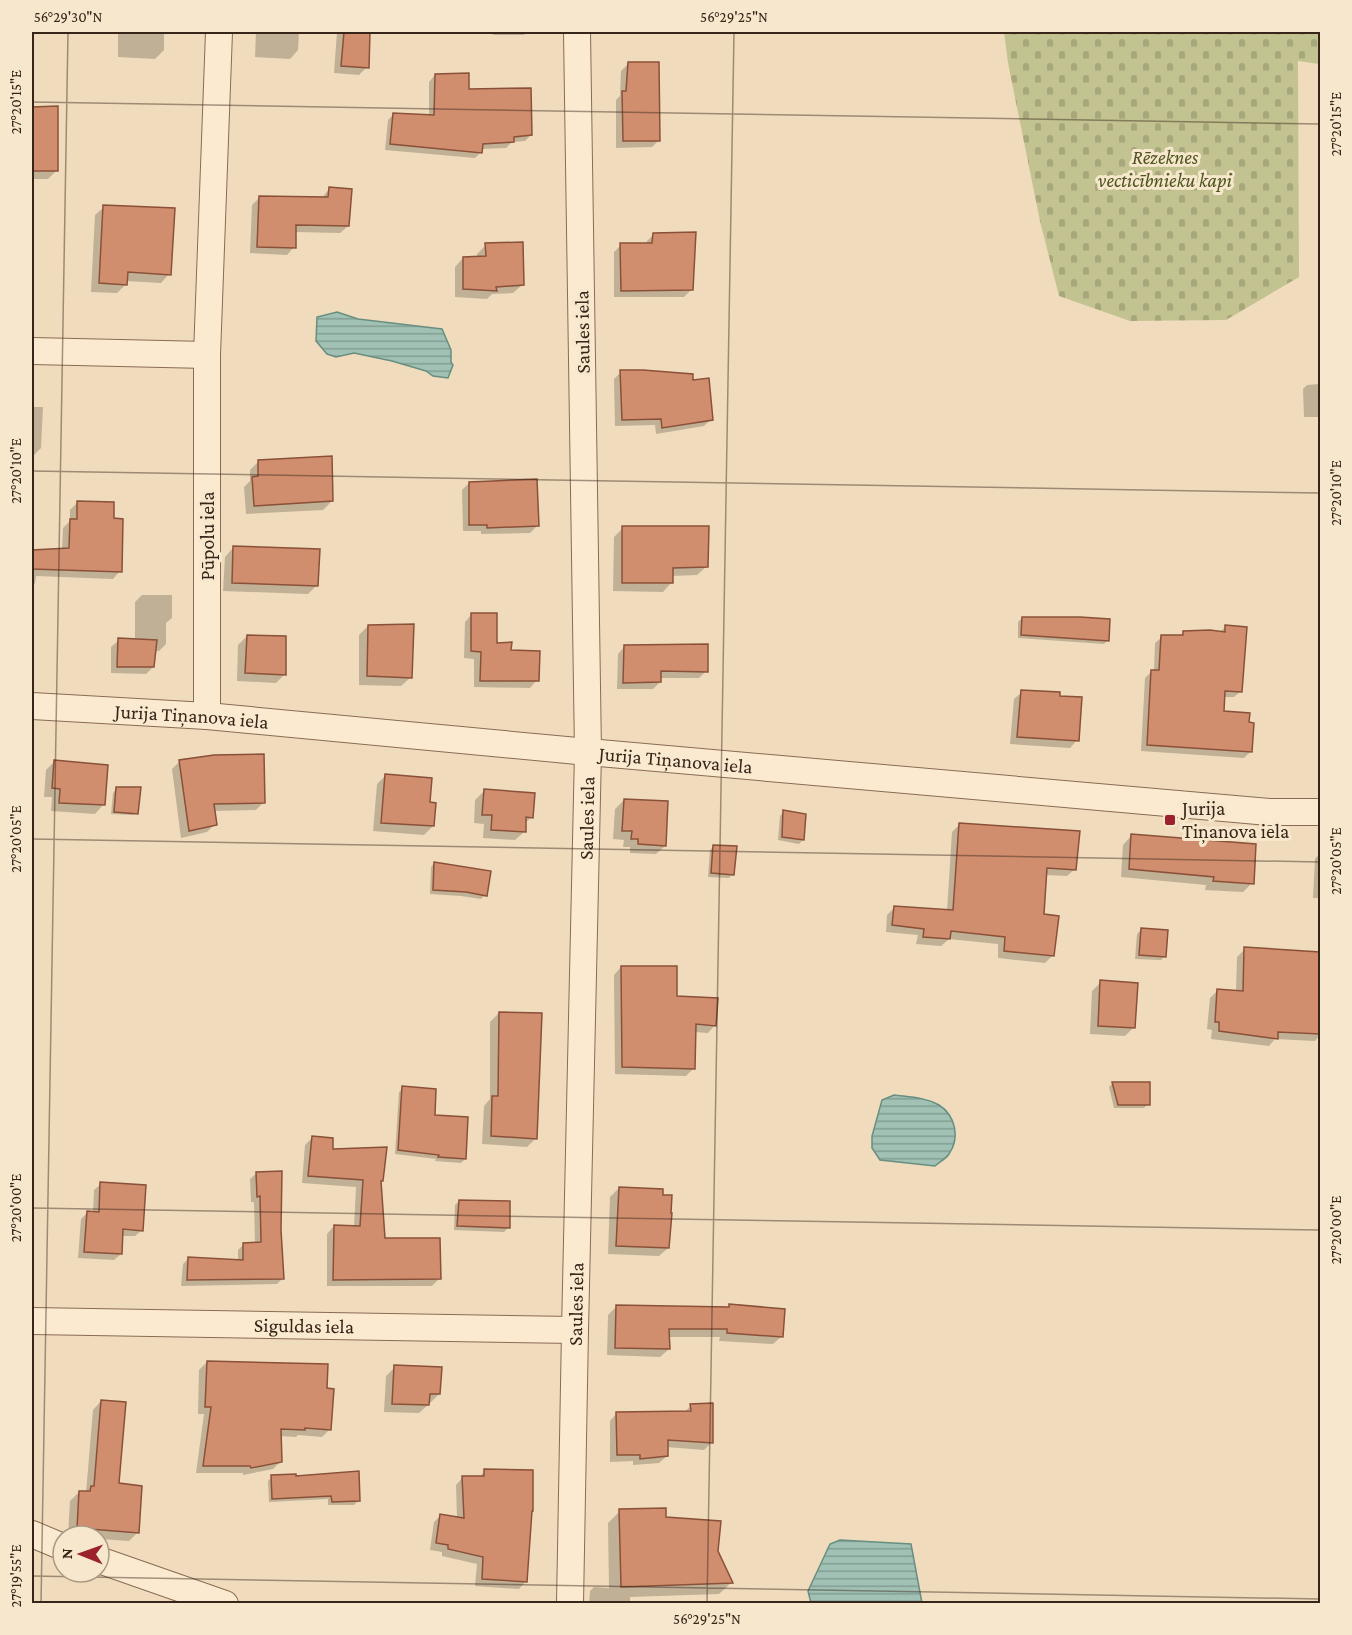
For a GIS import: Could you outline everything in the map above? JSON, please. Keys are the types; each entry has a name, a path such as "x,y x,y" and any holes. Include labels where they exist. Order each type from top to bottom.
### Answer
{"street":[{"name":"Pūpolu iela","path":"207,716 207,355 219,32"},
{"name":"Saules iela","path":"570,1604 588,752 577,32"},
{"path":"32,351 207,355"},
{"name":"Jurija Tiņanova iela","path":"32,706 207,716 1269,812 1320,812"},
{"name":"Siguldas iela","path":"32,1321 575,1330"},
{"path":"32,1534 51,1542"},
{"path":"111,1564 225,1604"}],"green space":[{"name":"Rēzeknes vecticībnieku kapi","path":"1004,32 1320,32 1320,64 1298,61 1299,277 1226,320 1130,321 1059,296 1040,221 1008,63"}],"shaded area":[{"path":"337,312 358,319 442,329 451,350 453,365 448,378 433,376 426,371 392,361 354,353 336,357 327,354 316,341 317,317"},
{"path":"894,1095 928,1100 945,1110 953,1121 955,1134 952,1148 948,1156 935,1166 880,1160 872,1148 872,1136 882,1100"},
{"path":"840,1540 911,1544 922,1603 811,1603 808,1591 830,1544"}],"building":[{"path":"344,32 370,32 369,68 341,66"},
{"path":"628,62 659,62 660,141 623,141 622,91 626,91"},
{"path":"469,73 469,89 531,88 532,135 514,137 514,142 483,144 482,153 390,144 393,113 434,115 435,74"},
{"path":"58,106 58,171 32,171 32,107"},
{"path":"329,187 352,189 349,226 296,225 296,248 257,247 259,196 328,197"},
{"path":"103,205 175,208 171,275 128,272 127,285 99,283"},
{"path":"696,232 693,290 621,291 620,243 652,243 653,233"},
{"path":"523,242 524,285 496,287 497,291 463,289 463,257 486,256 485,243"},
{"path":"620,370 693,374 693,380 709,378 713,420 662,428 661,419 622,420"},
{"path":"332,456 333,501 254,506 252,477 258,476 258,460"},
{"path":"537,479 539,526 487,528 487,525 469,525 469,482"},
{"path":"77,501 114,502 114,518 123,519 122,572 32,569 32,550 69,548 70,519 77,519"},
{"path":"622,526 709,526 708,567 673,568 673,583 622,583"},
{"path":"233,546 320,549 318,586 232,583"},
{"path":"471,613 497,613 497,643 512,642 511,650 540,651 539,681 480,681 481,652 471,651"},
{"path":"1022,617 1110,619 1109,641 1021,635"},
{"path":"414,624 412,678 367,676 368,625"},
{"path":"1225,625 1247,627 1242,692 1225,691 1224,711 1250,713 1249,722 1254,723 1252,752 1147,745 1151,670 1159,670 1161,635 1183,635 1183,631 1225,632"},
{"path":"247,635 286,636 286,675 245,673"},
{"path":"118,638 157,640 154,667 117,667"},
{"path":"708,644 708,672 661,671 661,682 623,683 624,645"},
{"path":"1021,690 1060,692 1060,696 1082,697 1079,741 1017,737"},
{"path":"264,754 265,803 214,804 217,825 189,831 179,760 214,755"},
{"path":"54,760 108,765 105,805 59,803 60,789 52,788"},
{"path":"385,774 432,778 430,802 436,803 434,826 381,823"},
{"path":"116,787 141,787 138,814 114,812"},
{"path":"484,789 535,793 533,818 526,817 526,832 491,830 492,815 482,815"},
{"path":"624,799 668,801 666,846 638,844 638,839 631,839 632,831 622,831"},
{"path":"783,810 806,814 804,840 782,837"},
{"path":"959,823 1080,831 1076,870 1047,868 1044,914 1059,916 1054,956 1004,951 1005,937 951,931 950,939 923,937 924,929 892,925 894,906 953,910"},
{"path":"1131,834 1256,844 1254,884 1213,881 1214,877 1129,869"},
{"path":"713,845 737,846 734,875 711,873"},
{"path":"434,862 491,871 487,896 433,890"},
{"path":"1141,928 1168,930 1166,957 1139,955"},
{"path":"1244,947 1320,952 1320,1034 1278,1032 1278,1039 1219,1031 1219,1022 1215,1022 1217,989 1243,991"},
{"path":"621,966 677,966 677,996 718,998 716,1026 696,1024 695,1069 622,1067"},
{"path":"1100,980 1138,983 1135,1028 1098,1026"},
{"path":"499,1012 542,1013 537,1139 491,1136 492,1096 498,1096"},
{"path":"1112,1082 1150,1082 1150,1105 1118,1105"},
{"path":"402,1086 436,1089 435,1115 468,1117 466,1159 398,1150"},
{"path":"312,1136 333,1138 333,1149 387,1147 383,1181 381,1181 385,1238 440,1238 441,1279 333,1280 334,1225 360,1226 363,1180 308,1176"},
{"path":"282,1171 281,1230 284,1279 187,1280 188,1257 243,1260 243,1243 261,1242 260,1196 257,1197 256,1172"},
{"path":"100,1182 146,1185 143,1231 123,1229 122,1254 84,1252 87,1211 99,1212"},
{"path":"619,1187 663,1189 663,1195 672,1195 669,1248 616,1246"},
{"path":"459,1200 510,1201 510,1228 457,1226"},
{"path":"729,1304 785,1309 783,1337 727,1333 727,1329 669,1329 670,1349 615,1348 616,1305 729,1307"},
{"path":"207,1361 328,1364 327,1388 334,1389 331,1430 281,1429 282,1462 251,1468 250,1466 203,1466 211,1407 205,1407"},
{"path":"394,1365 442,1367 440,1394 430,1394 429,1405 392,1404"},
{"path":"101,1400 126,1402 119,1483 142,1486 139,1533 111,1531 111,1524 77,1524 79,1491 90,1491 91,1486 94,1486"},
{"path":"713,1403 713,1443 668,1440 668,1456 640,1459 640,1455 617,1455 616,1412 691,1411 690,1404"},
{"path":"484,1469 533,1470 533,1511 527,1582 482,1579 483,1557 448,1549 448,1545 436,1543 440,1514 464,1518 462,1476 484,1476"},
{"path":"359,1471 360,1501 332,1502 331,1496 272,1499 271,1475 296,1474 296,1476"},
{"path":"666,1508 666,1517 721,1521 718,1551 733,1583 621,1587 619,1509"}],"place":[{"name":"Jurija Tiņanova iela","path":"1170,820"}]}
